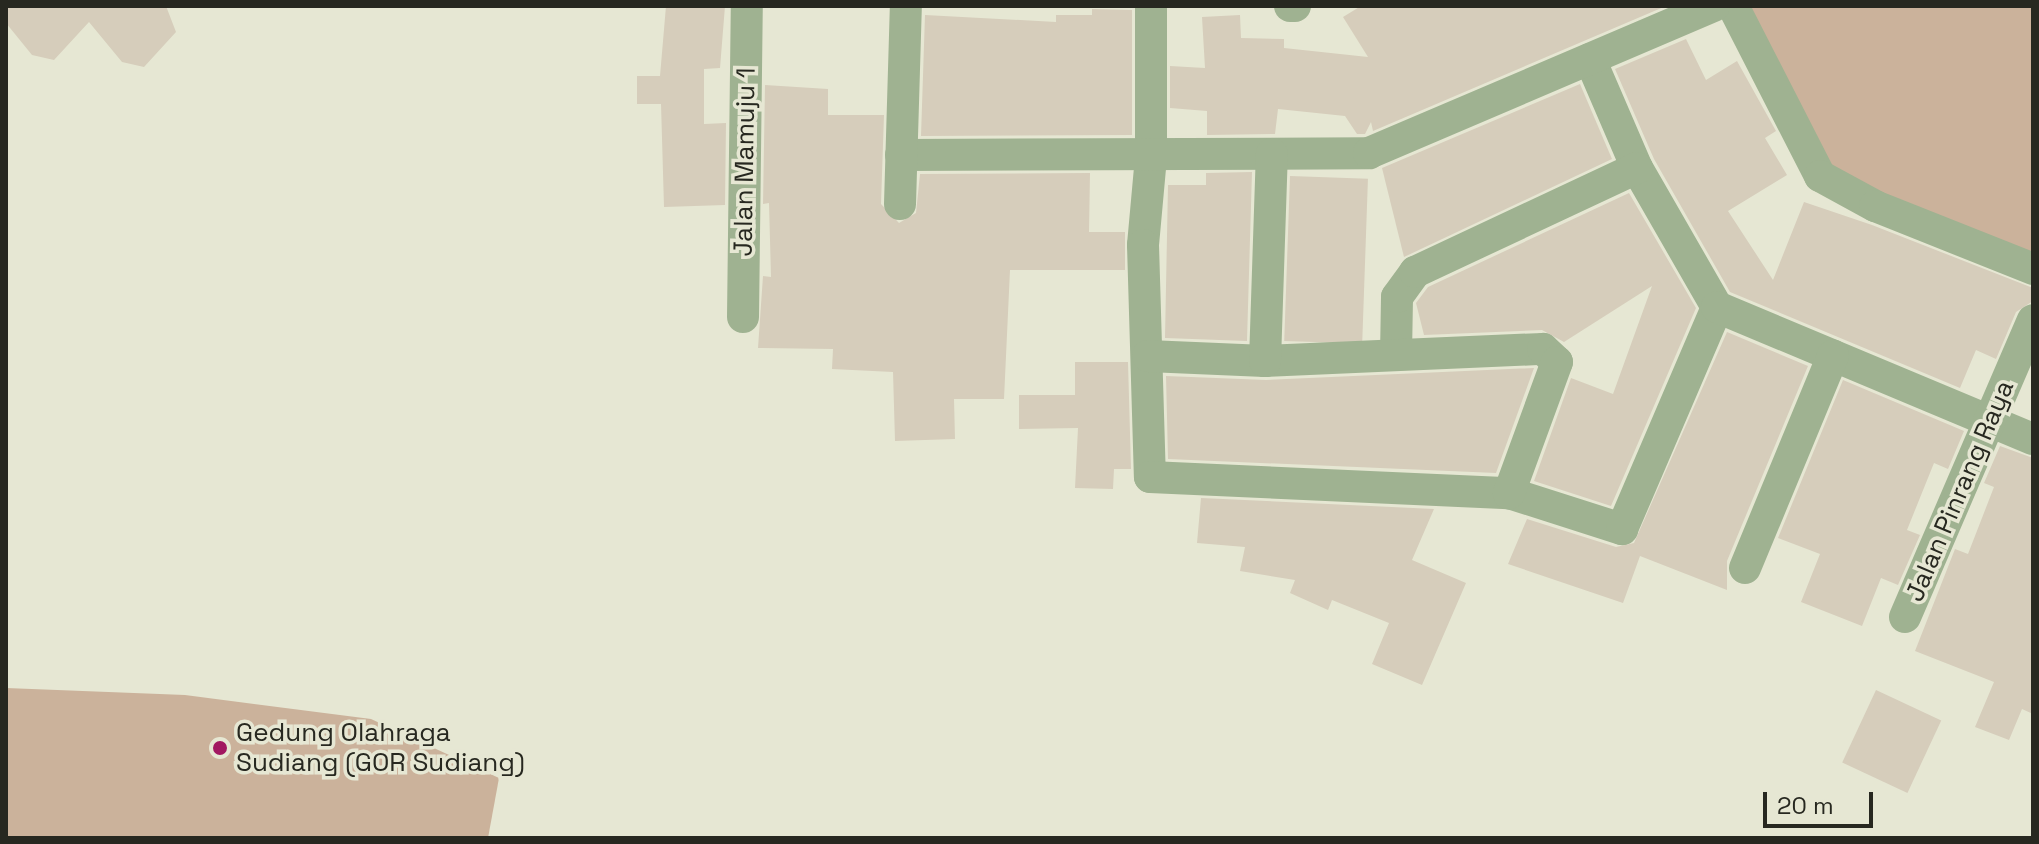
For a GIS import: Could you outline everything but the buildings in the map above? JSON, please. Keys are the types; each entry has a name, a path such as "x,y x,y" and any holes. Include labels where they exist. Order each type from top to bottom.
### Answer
{"street":[{"name":"Jalan Mamuju 1","path":"743,317 747,6"},
{"path":"900,204 906,6"},
{"path":"1151,6 1151,157 1143,245 1148,356 1145,467 1154,479 1509,493 1611,529 1626,525 1717,307"},
{"path":"901,155 1151,157 1369,153 1714,6"},
{"path":"1733,6 1820,176 1875,206 2033,269"},
{"path":"1590,59 1637,168 1717,307 2033,439"},
{"path":"1265,361 1272,154"},
{"path":"1396,355 1397,297 1415,272 1637,168"},
{"name":"Jalan Pinrang Raya","path":"1905,617 2033,320"},
{"path":"1148,356 1265,361 1543,349 1557,362 1509,493"},
{"path":"1745,568 1833,356"}],"shaded area":[{"path":"1733,6 2033,6 2033,269 1837,188"},
{"name":"Gedung Olahraga Sudiang (GOR Sudiang)","path":"6,688 185,695 371,719 499,778 488,838 6,838"}],"place":[{"name":"Gedung Olahraga Sudiang (GOR Sudiang)","path":"220,748"}]}
